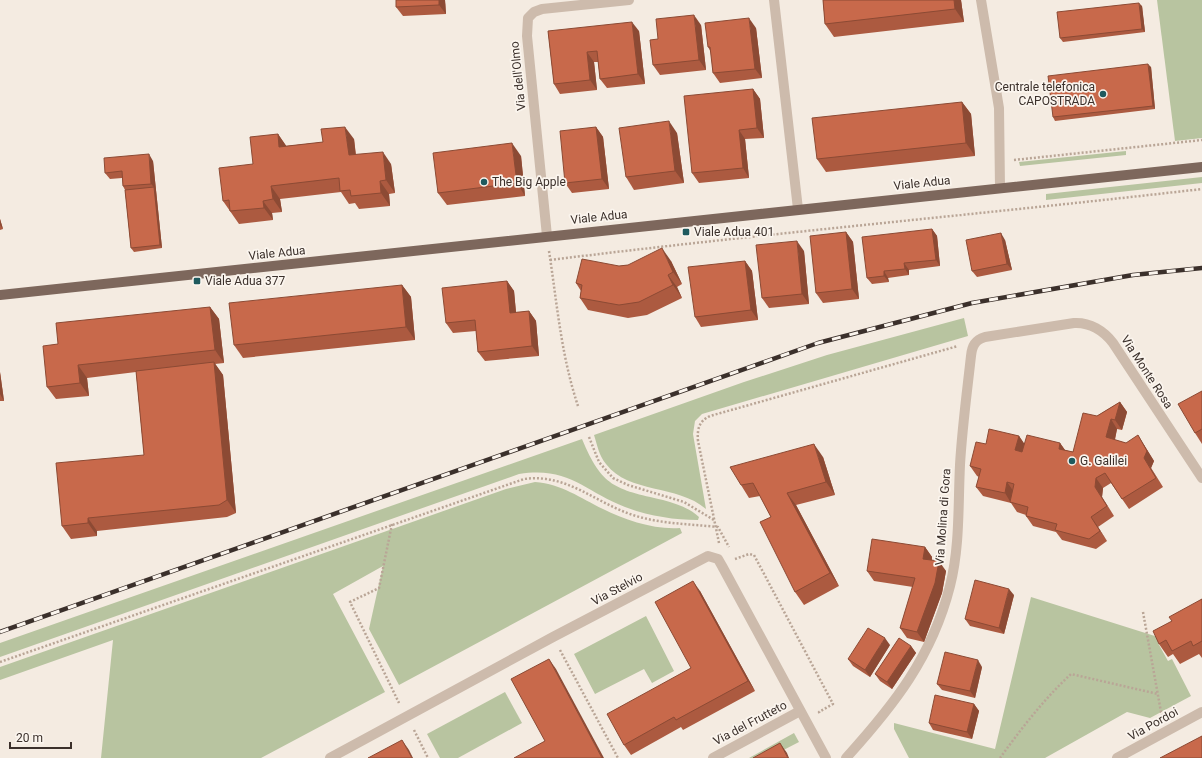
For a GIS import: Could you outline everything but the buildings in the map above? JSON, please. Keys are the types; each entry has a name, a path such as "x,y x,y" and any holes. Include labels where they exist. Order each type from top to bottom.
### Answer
{"main road":[{"name":"Viale Adua","path":"0,295 1202,167"}],"street":[{"name":"Via dell'Olmo","path":"547,236 527,36 528,18 534,12 542,9 630,0"},
{"path":"774,0 798,209"},
{"path":"981,0 999,108 1000,188"},
{"name":"Via Monte Rosa","path":"974,342 985,336 1074,323 1085,324 1099,329 1114,344 1202,478"},
{"name":"Via Molina di Gora","path":"846,758 890,709 903,691 925,653 942,611 950,586 956,550 962,443 970,356 974,342"},
{"name":"Via Stelvio","path":"330,758 704,557 712,556 718,559"},
{"path":"718,559 826,758"},
{"name":"Via del Frutteto","path":"713,758 800,712"},
{"name":"Via Pordoi","path":"1117,758 1202,712"}],"path":[{"path":"999,163 1039,156 1202,140"},
{"path":"550,260 689,243 1040,208 1202,189"},
{"path":"547,236 565,360 578,406"},
{"path":"718,559 719,542 697,434 702,420 710,416 974,342"},
{"path":"589,437 598,462 613,478 628,485 684,502 715,520"},
{"path":"0,662 524,479 541,478 562,482 608,506 637,517 663,522 716,527 722,533 730,550"},
{"path":"392,524 379,588 350,602 428,758"},
{"path":"732,555 738,559 749,554 754,555 833,704 820,712 823,718"},
{"path":"1143,612 1161,712 1171,729"},
{"path":"553,637 618,758"},
{"path":"1000,758 1058,685 1071,674 1158,694"}],"green space":[{"path":"1157,0 1202,0 1202,138 1175,141"},
{"path":"1126,151 1126,155 1020,166 1019,162"},
{"path":"1202,177 1202,183 1046,200 1046,194"},
{"path":"964,318 968,336 702,414 695,421 693,434 706,509 694,501 668,492 640,485 616,474 606,464 598,450 594,435 744,382 827,355"},
{"path":"582,439 596,467 612,483 633,493 682,506 699,517 698,520 662,517 643,513 611,501 564,477 536,472 519,474 0,657 0,643"},
{"path":"535,482 545,483 570,492 612,513 630,520 650,526 680,528 682,533 399,685 369,629 383,566 333,594 385,692 261,758 101,758 113,640 0,680 0,667 506,489"},
{"path":"1031,597 1158,637 1160,641 1158,643 1168,661 1172,659 1191,696 1150,718 1127,712 1045,758 909,758 894,729 894,723 995,749"},
{"path":"646,616 674,671 652,683 644,669 595,694 574,654"},
{"path":"505,692 522,723 458,758 440,758 427,734"},
{"path":"794,733 799,742 768,758 749,758"}],"railway":[{"path":"0,632 818,343 972,303 1133,275 1202,268"}],"place":[{"name":"Centrale telefonica CAPOSTRADA","path":"1103,94"},
{"name":"The Big Apple","path":"484,182"},
{"name":"Viale Adua 401","path":"686,232"},
{"name":"Viale Adua 377","path":"197,281"},
{"name":"G. Galilei","path":"1072,461"}]}
